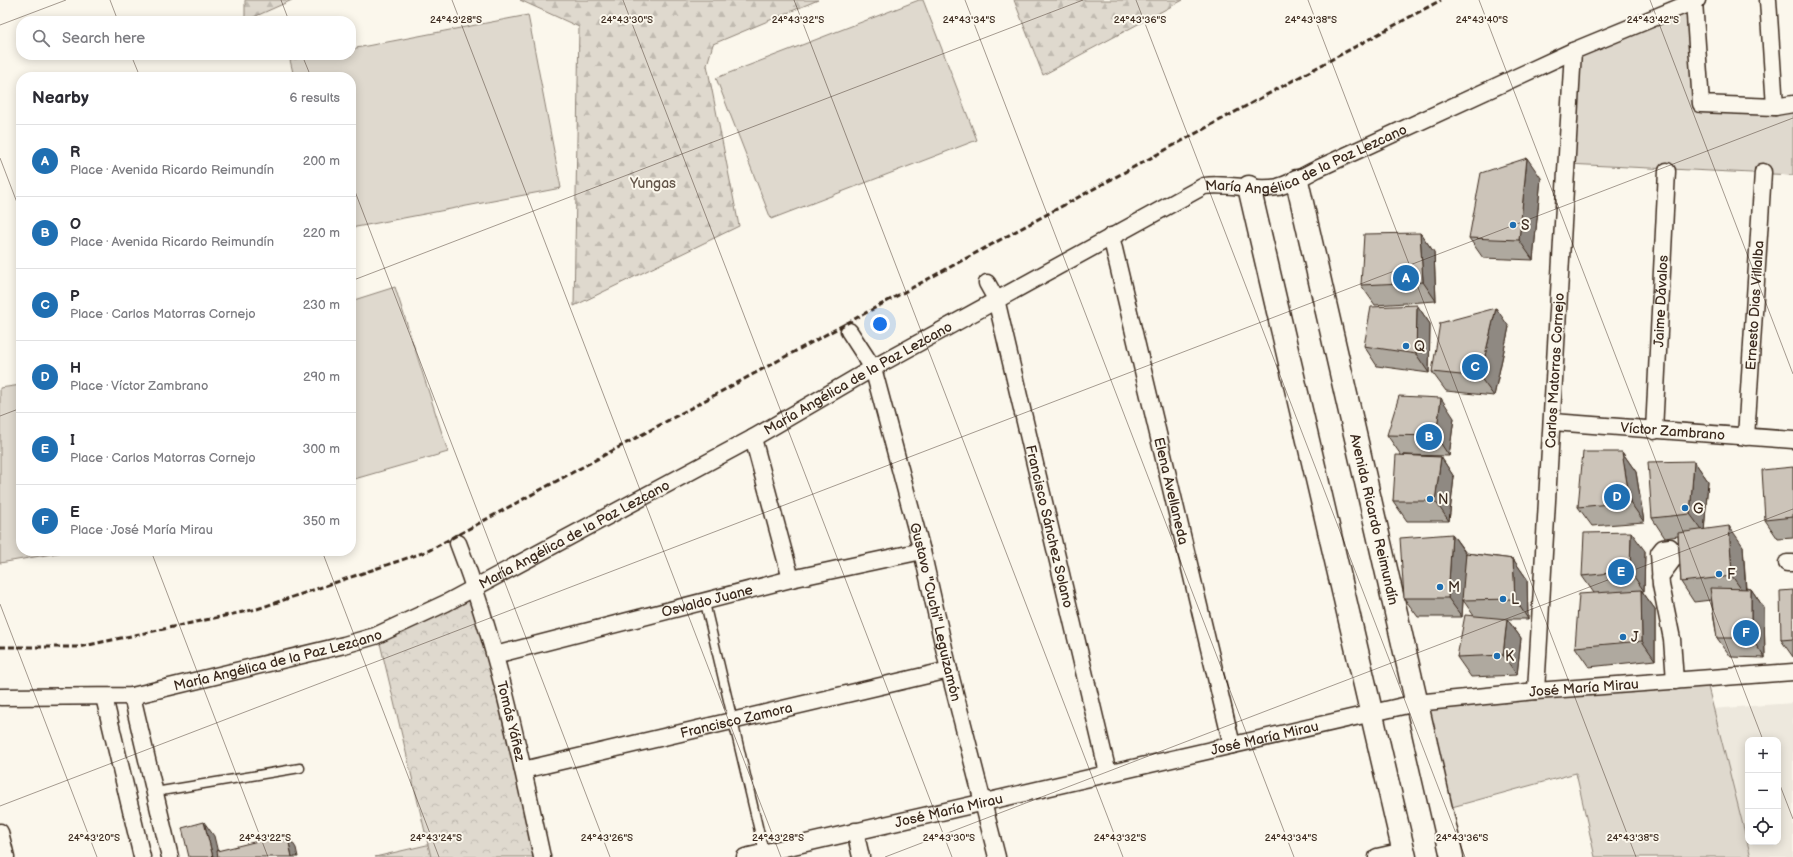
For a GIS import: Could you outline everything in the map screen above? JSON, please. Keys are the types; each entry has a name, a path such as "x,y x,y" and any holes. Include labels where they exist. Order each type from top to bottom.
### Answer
{"street":[{"path":"1768,0 1775,107"},
{"path":"1695,1 1701,104 1775,107 1793,104"},
{"name":"María Angélica de la Paz Lezcano","path":"0,697 132,696 359,641 391,628 475,587 753,438 996,299 1204,186 1216,184 1249,187 1277,187 1297,181 1317,169 1573,51 1695,1"},
{"name":"Carlos Matorras Cornejo","path":"1536,691 1553,422 1573,51"},
{"name":"Jaime Dávalos","path":"1654,431 1667,171"},
{"name":"Ernesto Dias Villalba","path":"1746,438 1763,172"},
{"name":"Avenida Ricardo Reimundín","path":"1297,181 1452,857"},
{"path":"1249,187 1405,854 1377,857"},
{"name":"Elena Avellaneda","path":"1111,236 1232,745"},
{"name":"Francisco Sánchez Solano","path":"987,282 996,299 1108,773"},
{"name":"Gustavo \"Cuchi\" Leguizamón","path":"849,331 873,368 922,551 949,670 998,857"},
{"name":"Víctor Zambrano","path":"1553,422 1746,438 1793,440"},
{"path":"753,438 791,579"},
{"name":"Tomás Yáñez","path":"458,543 475,587 495,655 523,770 542,857"},
{"name":"Osvaldo Juane","path":"495,655 791,579 922,551"},
{"path":"1660,577 1672,639 1675,681"},
{"name":"Francisco Zamora","path":"523,770 949,670"},
{"name":"José María Mirau","path":"745,857 1416,703 1536,691 1793,672"},
{"path":"132,696 170,857"},
{"path":"104,697 137,856"},
{"path":"0,832 6,857"},
{"path":"855,832 862,857"}],"lane":[{"path":"705,602 764,852"},
{"path":"155,792 300,768"}],"shaded area":[{"path":"1793,703 1793,857 1749,857 1746,845 1781,845 1781,737 1745,737 1745,841 1711,709"}],"green space":[{"path":"245,0 292,0 256,16 245,16"},
{"name":"Yungas","path":"520,0 818,0 713,44 707,65 739,226 574,306 579,27"},
{"path":"919,0 923,0 977,140 771,219 716,78"},
{"path":"1014,0 1183,0 1043,75"},
{"path":"1694,1 1701,104 1793,104 1793,175 1567,164 1573,51"},
{"path":"528,15 561,188 356,227 356,72 293,72 290,60 356,60 356,48"},
{"path":"395,287 448,452 356,479 356,299"},
{"path":"16,386 16,556 40,556 0,563 0,388"},
{"path":"474,595 541,857 431,857 379,639"},
{"path":"1706,679 1745,833 1745,845 1748,845 1751,857 1595,857 1576,773 1441,810 1416,703"},
{"path":"431,844 434,857 375,857"}],"building":[{"path":"1527,158 1519,240 1469,238 1481,173"},
{"path":"1420,233 1423,282 1361,285 1364,234"},
{"path":"1417,305 1416,354 1364,346 1371,307"},
{"path":"1496,308 1480,377 1432,372 1440,323"},
{"path":"1399,396 1441,398 1436,436 1387,435"},
{"path":"1583,452 1622,452 1630,502 1578,507"},
{"path":"1396,455 1441,457 1435,501 1393,501"},
{"path":"1694,461 1690,514 1652,518 1648,462"},
{"path":"1793,467 1793,517 1765,520 1762,470"},
{"path":"1729,526 1732,576 1681,582 1678,533"},
{"path":"1631,532 1630,571 1582,576 1584,533"},
{"path":"1452,534 1448,598 1404,598 1400,538"},
{"path":"1466,553 1513,559 1515,599 1462,600"},
{"path":"1710,588 1751,589 1751,638 1717,638"},
{"path":"1641,590 1642,641 1575,647 1579,594"},
{"path":"1793,590 1793,639 1781,640 1780,591"},
{"path":"1465,615 1507,619 1503,655 1457,657"},
{"path":"204,822 213,857 189,857 182,828"},
{"path":"287,834 292,857 218,857 217,851"}],"railway":[{"path":"0,647 79,647 257,609 428,551 1441,0"}],"place":[{"name":"S","path":"1513,225"},
{"name":"R","path":"1406,278"},
{"name":"Q","path":"1406,346"},
{"name":"P","path":"1475,367"},
{"name":"O","path":"1429,437"},
{"name":"H","path":"1617,497"},
{"name":"N","path":"1430,499"},
{"name":"G","path":"1685,508"},
{"name":"I","path":"1621,572"},
{"name":"F","path":"1719,574"},
{"name":"M","path":"1440,587"},
{"name":"L","path":"1503,599"},
{"name":"E","path":"1746,633"},
{"name":"J","path":"1623,637"},
{"name":"K","path":"1497,656"}]}
